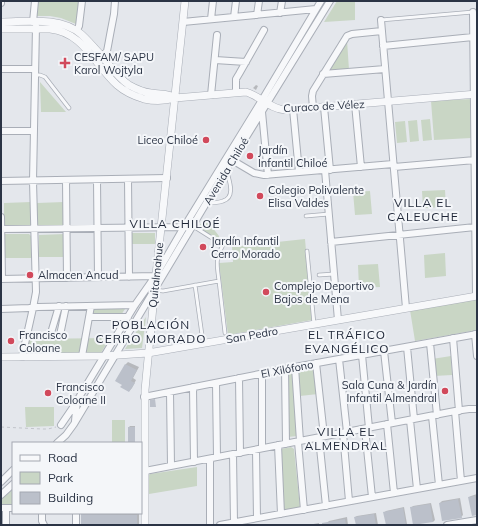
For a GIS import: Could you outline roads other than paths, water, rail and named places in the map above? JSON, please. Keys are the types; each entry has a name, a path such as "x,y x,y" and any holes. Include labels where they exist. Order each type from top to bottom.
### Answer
{"street":[{"path":"22,356 36,292 34,181 35,1"},
{"path":"76,30 79,26 82,1"},
{"path":"102,56 108,46 116,1"},
{"name":"Quitalmahue","path":"145,525 143,507 144,397 155,290 155,276 185,1"},
{"path":"211,19 213,1"},
{"path":"234,17 236,1"},
{"path":"257,15 259,1"},
{"path":"280,13 282,1"},
{"name":"Avenida Chiloé","path":"58,442 74,424 262,112 265,102 321,1"},
{"name":"Avenida Chiloé","path":"74,424 77,401 104,356 184,227 330,1"},
{"path":"183,22 316,9"},
{"path":"473,12 476,94 476,296"},
{"path":"381,20 406,308"},
{"name":"Curaco de Vélez","path":"1,22 35,24 58,23 66,25 76,30 84,37 126,83 149,93 169,95 175,98"},
{"name":"Curaco de Vélez","path":"1,29 35,24 63,31 81,43 114,81 129,93 140,98 151,100 165,100 243,92 249,93 281,110 476,94"},
{"path":"236,92 236,79 264,30"},
{"path":"314,108 313,92 347,36 352,34 382,31"},
{"path":"211,95 217,34"},
{"path":"383,46 474,37"},
{"path":"214,60 246,62"},
{"path":"1,69 35,72"},
{"path":"323,74 385,69"},
{"path":"355,104 361,167"},
{"path":"324,107 329,214 338,320"},
{"path":"293,109 299,172"},
{"path":"262,112 268,175"},
{"path":"1,131 34,131"},
{"path":"232,160 257,174 268,175 361,167 475,160"},
{"path":"1,181 166,178"},
{"path":"128,179 129,277"},
{"path":"66,180 67,278"},
{"path":"97,180 98,277"},
{"path":"1,217 1,279 155,276"},
{"path":"1,229 161,228 192,226"},
{"path":"331,242 475,227"},
{"name":"San Pedro","path":"1,357 104,356 148,353 476,296"},
{"path":"1,309 59,306 135,305"},
{"path":"59,306 51,333 52,336 60,335 66,306"},
{"path":"82,356 91,306"},
{"path":"89,317 128,317"},
{"path":"476,334 477,356"},
{"name":"El Xilófono","path":"144,397 316,363 476,334"},
{"path":"453,338 461,481"},
{"path":"430,343 439,485"},
{"path":"407,347 417,489"},
{"path":"384,351 394,493"},
{"path":"362,355 372,498"},
{"path":"339,359 349,502"},
{"path":"316,363 326,506"},
{"path":"295,367 304,510"},
{"path":"285,369 286,444"},
{"path":"257,518 262,374"},
{"path":"239,378 240,453"},
{"path":"216,383 217,457"},
{"path":"193,387 194,462"},
{"path":"170,392 171,466"},
{"path":"61,424 77,401"},
{"path":"144,475 171,466 435,415 477,409"},
{"path":"278,445 281,514"},
{"path":"233,454 234,522"},
{"path":"210,459 210,525"},
{"path":"1,482 12,471"},
{"path":"220,525 477,478"},
{"path":"1,495 12,485"},
{"path":"4,508 6,525"},
{"path":"42,514 42,521 44,525"},
{"path":"76,514 76,525"},
{"path":"447,525 477,520"}],"lane":[{"path":"381,20 473,12"},
{"path":"35,72 45,78 70,108"},
{"path":"207,203 222,202 229,197 231,188 226,170"},
{"path":"306,216 329,214"},
{"path":"192,226 223,245 217,256 217,264 225,333"},
{"path":"307,252 314,324"},
{"path":"319,275 334,274"},
{"path":"155,290 162,291 219,281"},
{"path":"194,285 202,335"}],"place":[{"name":"CESFAM/ SAPU Karol Wojtyla","path":"65,63"},
{"name":"Liceo Chiloé","path":"206,140"},
{"name":"Jardín Infantil Chiloé","path":"250,156"},
{"name":"Colegio Polivalente Elisa Valdes","path":"260,196"},
{"name":"Jardín Infantil Cerro Morado","path":"203,247"},
{"name":"Almacen Ancud","path":"30,275"},
{"name":"Complejo Deportivo Bajos de Mena","path":"266,292"},
{"name":"Francisco Coloane","path":"11,341"},
{"name":"Sala Cuna & Jardín Infantil Almendral","path":"445,391"},
{"name":"Francisco Coloane II","path":"48,393"}],"district":[{"name":"VILLA EL CALEUCHE","path":"423,209"},
{"name":"VILLA CHILOÉ","path":"175,223"},
{"name":"POBLACIÓN CERRO MORADO","path":"151,331"},
{"name":"EL TRÁFICO EVANGÉLICO","path":"347,341"},
{"name":"VILLA EL ALMENDRAL","path":"346,438"}]}
